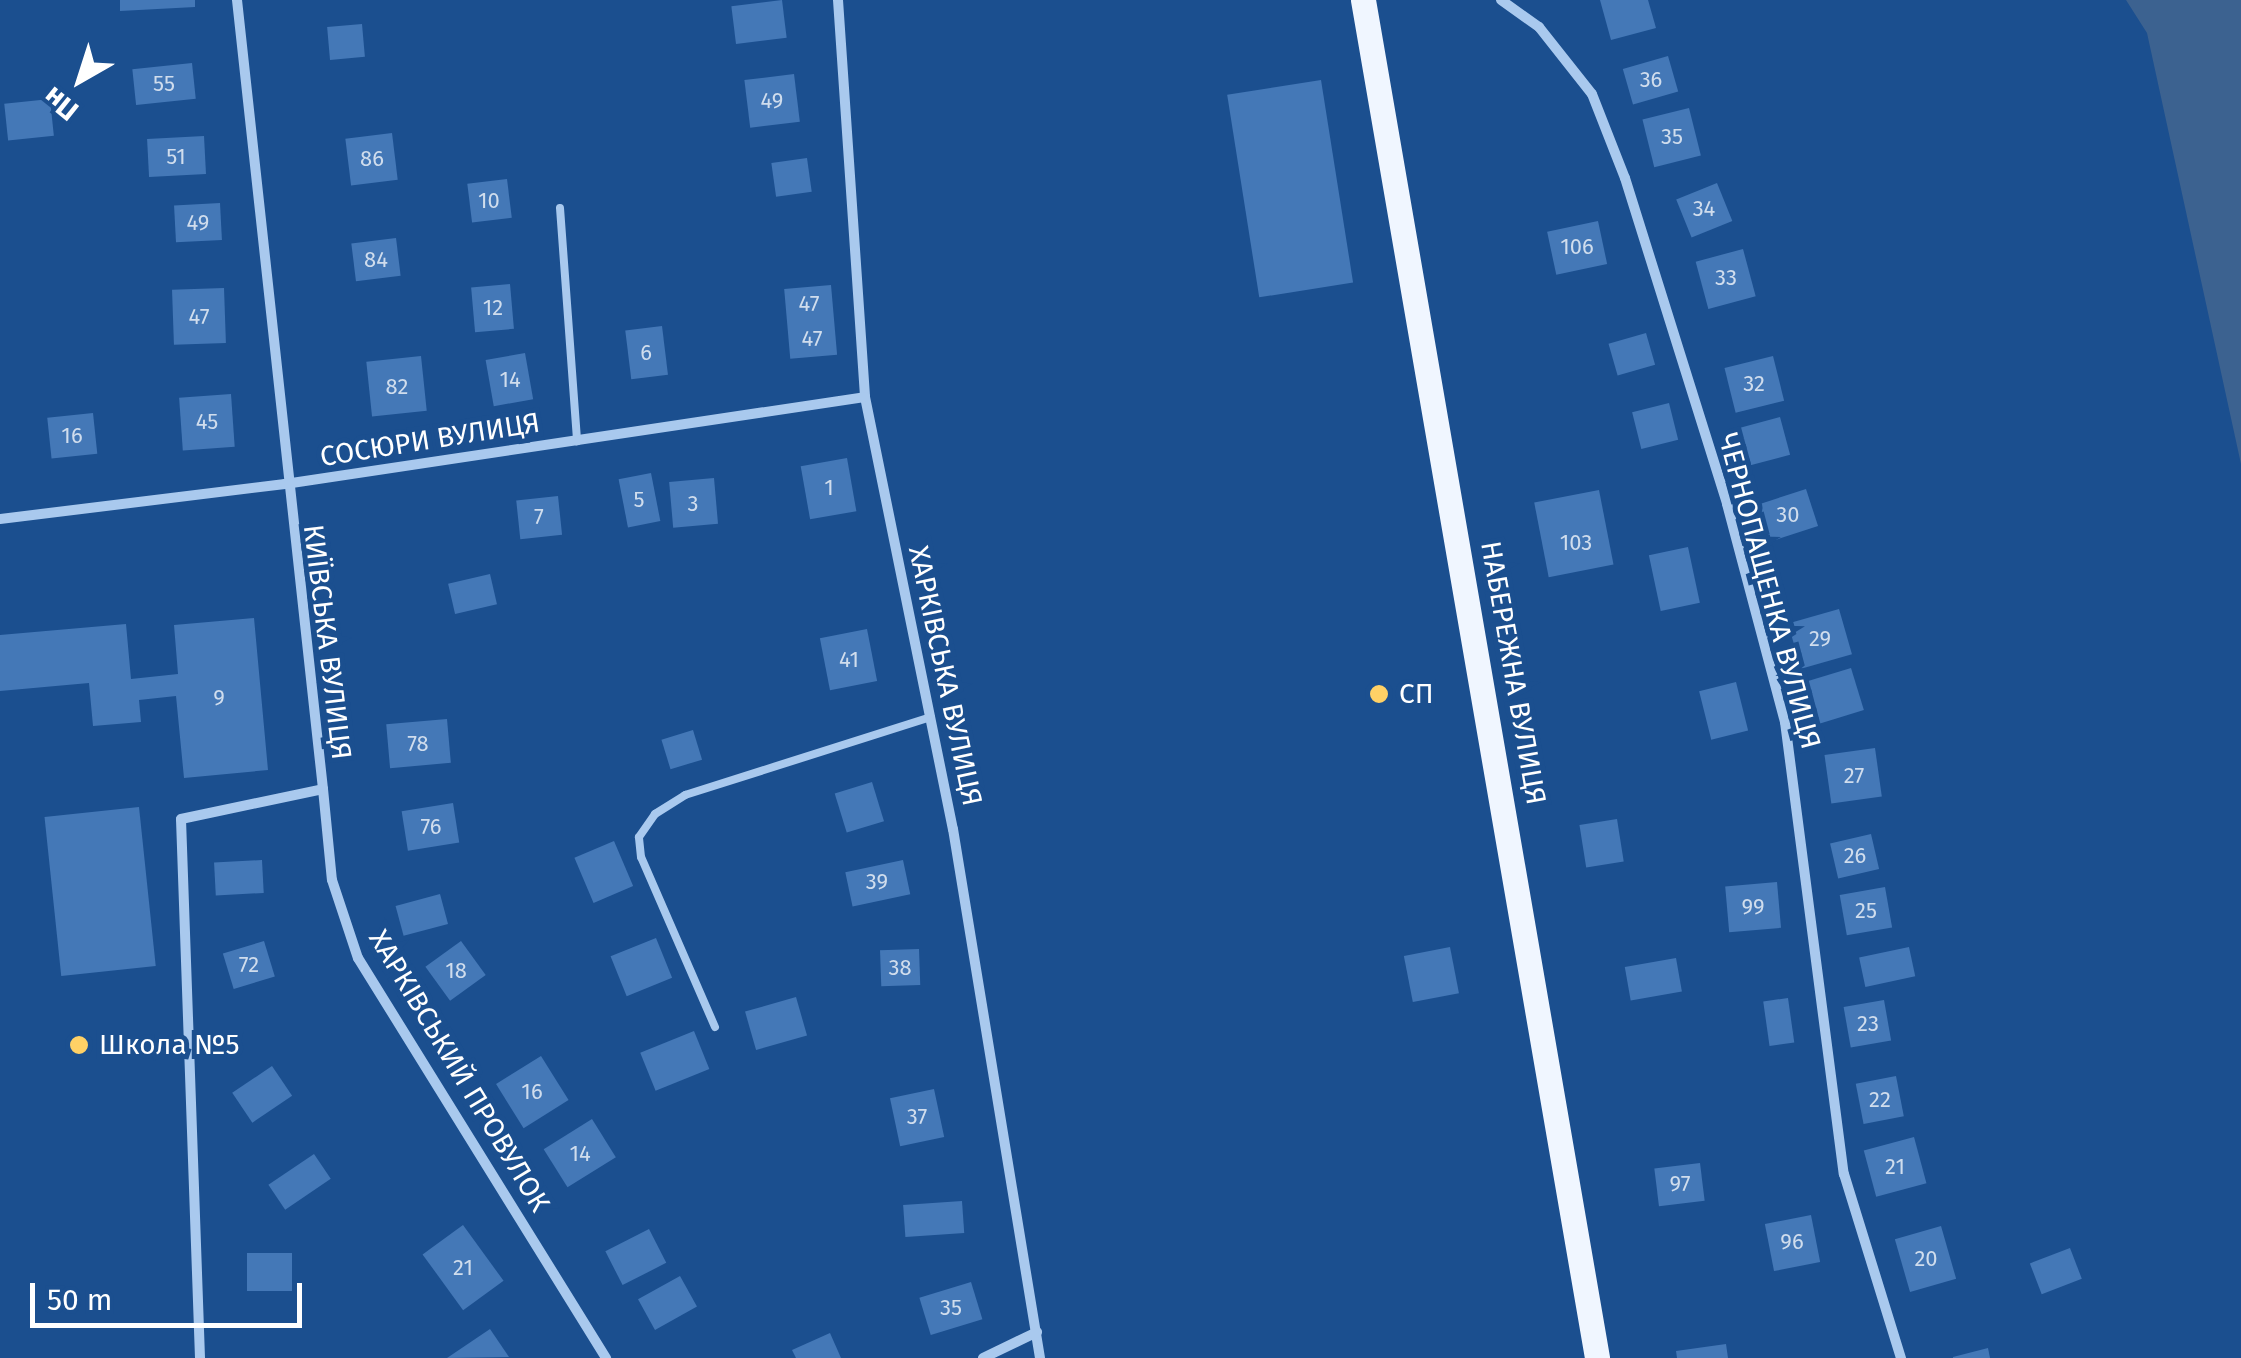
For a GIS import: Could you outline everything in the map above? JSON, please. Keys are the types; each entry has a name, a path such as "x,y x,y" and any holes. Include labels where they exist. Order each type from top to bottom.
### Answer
{"main road":[{"name":"НАБЕРЕЖНА ВУЛИЦЯ","path":"1364,0 1596,1358"}],"street":[{"name":"КИЇВСЬКА ВУЛИЦЯ","path":"200,1358 181,820 323,789 285,484 237,0"},
{"name":"ХАРКІВСЬКА ВУЛИЦЯ","path":"838,0 866,397 931,717 1040,1358"},
{"name":"ЧЕРНОПАЩЕНКА ВУЛИЦЯ","path":"1501,0 1539,27 1592,94 1625,178 1726,504 1785,722 1844,1174 1900,1358"},
{"name":"СОСЮРИ ВУЛИЦЯ","path":"0,519 285,484 866,397"},
{"name":"ХАРКІВСЬКИЙ ПРОВУЛОК","path":"323,789 332,880 358,958 606,1358"},
{"path":"983,1358 1036,1332"}],"lane":[{"path":"560,208 577,441"},
{"path":"714,1028 641,857 639,837 655,814 686,796 931,717"}],"water":[{"path":"2126,0 2241,0 2241,464 2147,33"}],"building":[{"path":"120,0 195,0 195,7 120,11"},
{"path":"782,0 787,38 736,44 731,6"},
{"path":"1600,0 1648,0 1656,28 1611,40"},
{"path":"362,24 365,57 330,60 327,27"},
{"path":"1668,56 1678,92 1633,105 1623,69"},
{"path":"192,63 196,99 136,105 132,69"},
{"path":"794,74 800,122 750,128 744,80"},
{"path":"1321,80 1353,282 1259,297 1227,95"},
{"path":"50,99 54,136 8,141 4,104"},
{"path":"1689,108 1701,156 1654,167 1642,120"},
{"path":"392,133 398,180 351,185 345,139"},
{"path":"204,136 206,174 149,177 147,139"},
{"path":"807,158 812,192 776,197 771,163"},
{"path":"507,179 512,218 472,223 467,184"},
{"path":"1717,183 1732,221 1692,237 1676,199"},
{"path":"220,203 222,240 176,242 174,205"},
{"path":"1598,221 1607,264 1556,275 1547,232"},
{"path":"396,238 401,276 356,281 351,243"},
{"path":"1743,249 1756,296 1708,309 1696,262"},
{"path":"510,284 514,329 475,332 471,287"},
{"path":"831,285 837,355 790,359 784,289"},
{"path":"224,288 226,343 174,345 172,290"},
{"path":"662,326 668,375 631,379 625,331"},
{"path":"1646,333 1655,365 1618,375 1609,344"},
{"path":"525,353 533,399 494,406 486,360"},
{"path":"421,356 427,411 372,416 366,362"},
{"path":"1773,356 1784,401 1736,413 1724,368"},
{"path":"231,394 235,447 183,450 179,398"},
{"path":"1669,403 1678,440 1641,449 1632,412"},
{"path":"93,413 97,454 52,459 47,418"},
{"path":"1780,417 1790,455 1746,467 1736,429"},
{"path":"847,458 856,511 810,519 801,466"},
{"path":"651,473 660,521 628,527 619,479"},
{"path":"714,478 718,524 673,528 669,482"},
{"path":"1806,489 1818,526 1770,542 1758,504"},
{"path":"1599,490 1614,565 1549,577 1534,503"},
{"path":"558,496 562,535 520,539 516,500"},
{"path":"1688,547 1700,603 1661,611 1649,555"},
{"path":"490,574 497,604 455,614 448,584"},
{"path":"1839,609 1852,654 1801,669 1788,624"},
{"path":"254,618 268,770 184,778 176,696 139,700 141,722 93,726 89,683 0,691 0,635 126,624 131,679 178,674 174,625"},
{"path":"867,629 877,681 830,690 820,638"},
{"path":"1851,668 1864,710 1816,725 1803,683"},
{"path":"1736,682 1748,731 1711,740 1699,691"},
{"path":"447,719 451,763 390,768 386,724"},
{"path":"693,730 702,760 671,769 661,740"},
{"path":"1875,748 1882,797 1831,804 1824,755"},
{"path":"872,782 884,821 847,833 835,793"},
{"path":"453,803 459,843 408,851 402,811"},
{"path":"139,807 156,966 61,976 45,817"},
{"path":"1617,819 1624,861 1586,867 1579,825"},
{"path":"1871,834 1879,869 1838,879 1830,843"},
{"path":"614,841 633,886 594,903 574,858"},
{"path":"262,860 264,893 216,895 214,863"},
{"path":"903,860 910,894 853,907 845,872"},
{"path":"1777,882 1781,928 1729,932 1725,887"},
{"path":"1885,887 1892,927 1847,935 1840,895"},
{"path":"440,894 448,924 404,936 396,906"},
{"path":"656,938 672,978 627,996 611,956"},
{"path":"264,941 275,976 234,989 223,954"},
{"path":"461,941 486,975 450,1001 425,967"},
{"path":"1450,947 1459,993 1413,1002 1404,956"},
{"path":"1909,947 1915,976 1865,987 1859,958"},
{"path":"919,949 920,985 881,986 880,950"},
{"path":"1676,958 1682,991 1631,1001 1625,967"},
{"path":"796,997 807,1035 756,1050 745,1012"},
{"path":"1788,998 1794,1043 1770,1046 1763,1001"},
{"path":"1884,1000 1891,1040 1851,1047 1844,1007"},
{"path":"694,1031 709,1069 656,1091 640,1053"},
{"path":"541,1056 569,1100 524,1128 496,1084"},
{"path":"272,1066 292,1096 252,1123 232,1093"},
{"path":"1896,1076 1904,1116 1864,1124 1856,1084"},
{"path":"934,1089 944,1137 900,1146 890,1098"},
{"path":"592,1119 616,1157 568,1187 544,1149"},
{"path":"1914,1137 1926,1183 1876,1197 1864,1150"},
{"path":"314,1154 331,1179 285,1210 268,1185"},
{"path":"1700,1163 1705,1201 1659,1206 1654,1169"},
{"path":"962,1201 964,1233 905,1237 903,1205"},
{"path":"1811,1215 1820,1262 1774,1271 1765,1224"},
{"path":"463,1225 504,1281 463,1310 423,1254"},
{"path":"1941,1226 1956,1279 1910,1292 1895,1239"},
{"path":"649,1229 666,1263 623,1285 605,1251"},
{"path":"2070,1248 2082,1279 2042,1294 2030,1263"},
{"path":"247,1253 292,1253 292,1291 247,1291"},
{"path":"680,1276 697,1307 655,1330 638,1299"},
{"path":"971,1282 982,1319 931,1335 919,1298"},
{"path":"490,1329 509,1357 447,1358"},
{"path":"830,1333 841,1358 796,1358 792,1350"},
{"path":"1726,1344 1728,1358 1677,1358 1676,1351"},
{"path":"1988,1348 1990,1358 1953,1358 1953,1357"}],"place":[{"name":"СП","path":"1379,694"},
{"name":"Школа №5","path":"79,1045"}]}
